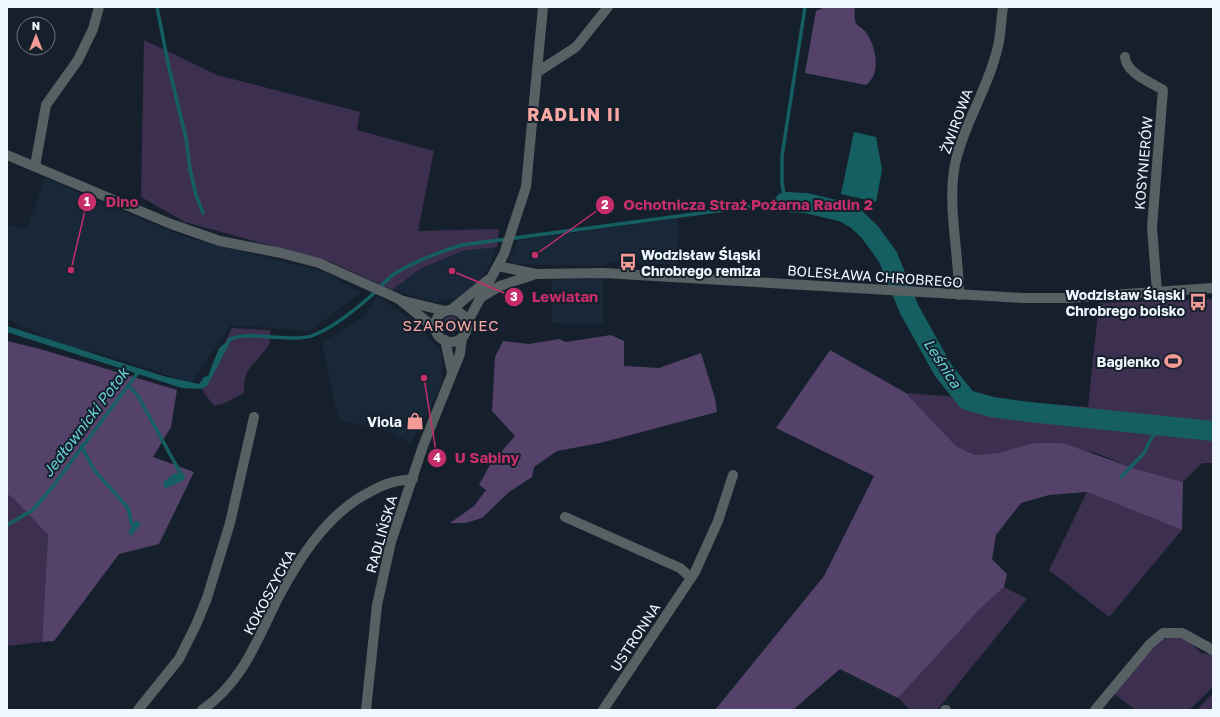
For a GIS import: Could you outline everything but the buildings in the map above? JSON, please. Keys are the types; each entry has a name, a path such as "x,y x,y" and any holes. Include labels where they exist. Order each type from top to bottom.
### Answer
{"street":[{"path":"35,166 46,105 78,60 93,29 99,7"},
{"path":"7,155 171,224 220,241 281,252 319,263 399,299 436,329 441,337 445,340 453,341 462,338 465,334 467,324 504,254 526,187 539,71 544,7"},
{"path":"539,71 576,47 608,7"},
{"name":"ŻWIROWA","path":"959,295 953,204 955,165 962,139 980,98 998,47 1003,7"},
{"name":"KOSYNIERÓW","path":"1125,57 1125,64 1130,70 1163,90 1152,227 1157,292"},
{"name":"BOLESŁAWA CHROBREGO","path":"498,266 536,274 604,273 959,295 1068,298 1213,288"},
{"name":"BOLESŁAWA CHROBREGO","path":"480,298 500,286 536,274"},
{"path":"436,329 438,317 491,278"},
{"path":"399,299 448,310 463,315 467,324"},
{"name":"RADLIŃSKA","path":"366,710 377,606 391,542 423,446 460,354 462,338"},
{"path":"445,340 452,372"},
{"path":"138,710 179,659 201,611 230,523 254,417"},
{"name":"USTRONNA","path":"603,710 695,572 718,520 733,475"},
{"name":"KOKOSZYCKA","path":"202,710 228,688 249,658 283,590 304,556 332,518 349,505 387,482 413,479"},
{"path":"564,517 680,568 690,578"},
{"path":"1095,710 1150,644 1163,633 1182,633 1213,650"}],"shaded area":[{"path":"825,7 855,7 856,22 869,37 876,59 874,74 866,85 805,73 816,11"},
{"path":"144,40 217,75 360,112 357,130 434,151 418,231 499,229 497,247 462,251 420,269 392,290 331,262 185,222 141,197"},
{"path":"854,132 876,137 882,170 876,202 841,194"},
{"path":"45,178 182,236 325,272 361,293 310,331 231,325 192,383 99,353 57,345 41,335 7,319 7,224 26,230"},
{"path":"678,219 677,265 614,262 601,266 514,264 509,260 518,240"},
{"path":"497,247 489,267 478,282 459,297 435,302 392,290 420,269 462,251"},
{"path":"603,278 603,324 552,323 552,280"},
{"path":"377,296 414,322 430,338 442,354 442,382 430,409 409,446 406,440 380,428 341,421 335,406 322,343 366,314"},
{"path":"1213,299 1213,463 1202,463 1183,482 1136,469 1096,453 1033,443 998,453 975,455 956,446 906,393 1088,407 1099,303"},
{"path":"451,316 458,321 459,324 454,331 451,332 444,327 443,324 448,317"},
{"path":"7,326 163,376 199,384 204,377 208,376 219,348 233,337 207,386 201,389 182,388 7,332"},
{"path":"232,328 270,330 269,343 248,372 244,384 244,393 225,403 214,406 202,390"},
{"path":"611,335 624,341 624,366 659,368 701,353 715,398 717,412 600,443 557,451 534,467 532,477 509,492 482,518 465,523 450,523 474,506 486,490 479,485 491,463 515,436 492,411 495,357 503,341 529,344 559,339 566,342"},
{"path":"7,341 40,349 177,390 171,427 153,457 194,472 159,544 119,554 54,641 42,642 48,535 14,499 7,494"},
{"path":"830,350 906,393 956,446 975,455 998,453 1033,443 1063,443 1136,469 1183,482 1182,530 1087,492 1049,495 1021,503 996,535 992,559 1007,574 1004,587 980,609 898,698 840,669 793,710 715,710 824,576 874,476 776,428"},
{"path":"173,474 185,474 184,480 165,489 163,483"},
{"path":"1087,492 1182,530 1109,617 1049,570"},
{"path":"7,494 14,499 48,535 42,642 7,646"},
{"path":"136,520 141,524 131,536 128,532"},
{"path":"1004,587 1027,599 937,710 910,710 898,698 980,609"},
{"path":"1174,637 1188,640 1201,653 1213,654 1213,687 1189,710 1136,710 1114,694 1159,640"},
{"path":"1213,693 1213,710 1197,710"}],"waterway":[{"path":"157,7 169,68 186,138 190,169 196,195 203,213"},
{"name":"Jedłownicki Potok","path":"229,340 247,336 294,338 305,337 322,332 351,312 394,274 410,265 462,245 785,202 782,182 782,156 805,7"},
{"name":"Leśnica","path":"785,202 806,203 844,212 856,219 869,231 888,257 909,309 943,370 967,400 992,407 1029,412 1213,431"},
{"name":"Jedłownicki Potok","path":"7,525 33,510 54,485 139,371"},
{"path":"128,385 138,396 181,474"},
{"path":"1121,477 1144,453 1158,425"},
{"path":"81,446 95,471 128,508 132,525"}],"place":[{"name":"Ochotnicza Straż Pożarna Radlin 2","path":"535,255"},
{"name":"Wodzisław Śląski Chrobrego remiza","path":"628,262"},
{"name":"Dino","path":"71,270"},
{"name":"Lewiatan","path":"452,271"},
{"name":"Wodzisław Śląski Chrobrego boisko","path":"1198,302"},
{"name":"Bagienko","path":"1173,361"},
{"name":"U Sabiny","path":"424,378"},
{"name":"Viola","path":"415,421"}],"district":[{"name":"RADLIN II","path":"574,114"},
{"name":"SZAROWIEC","path":"451,325"}]}
